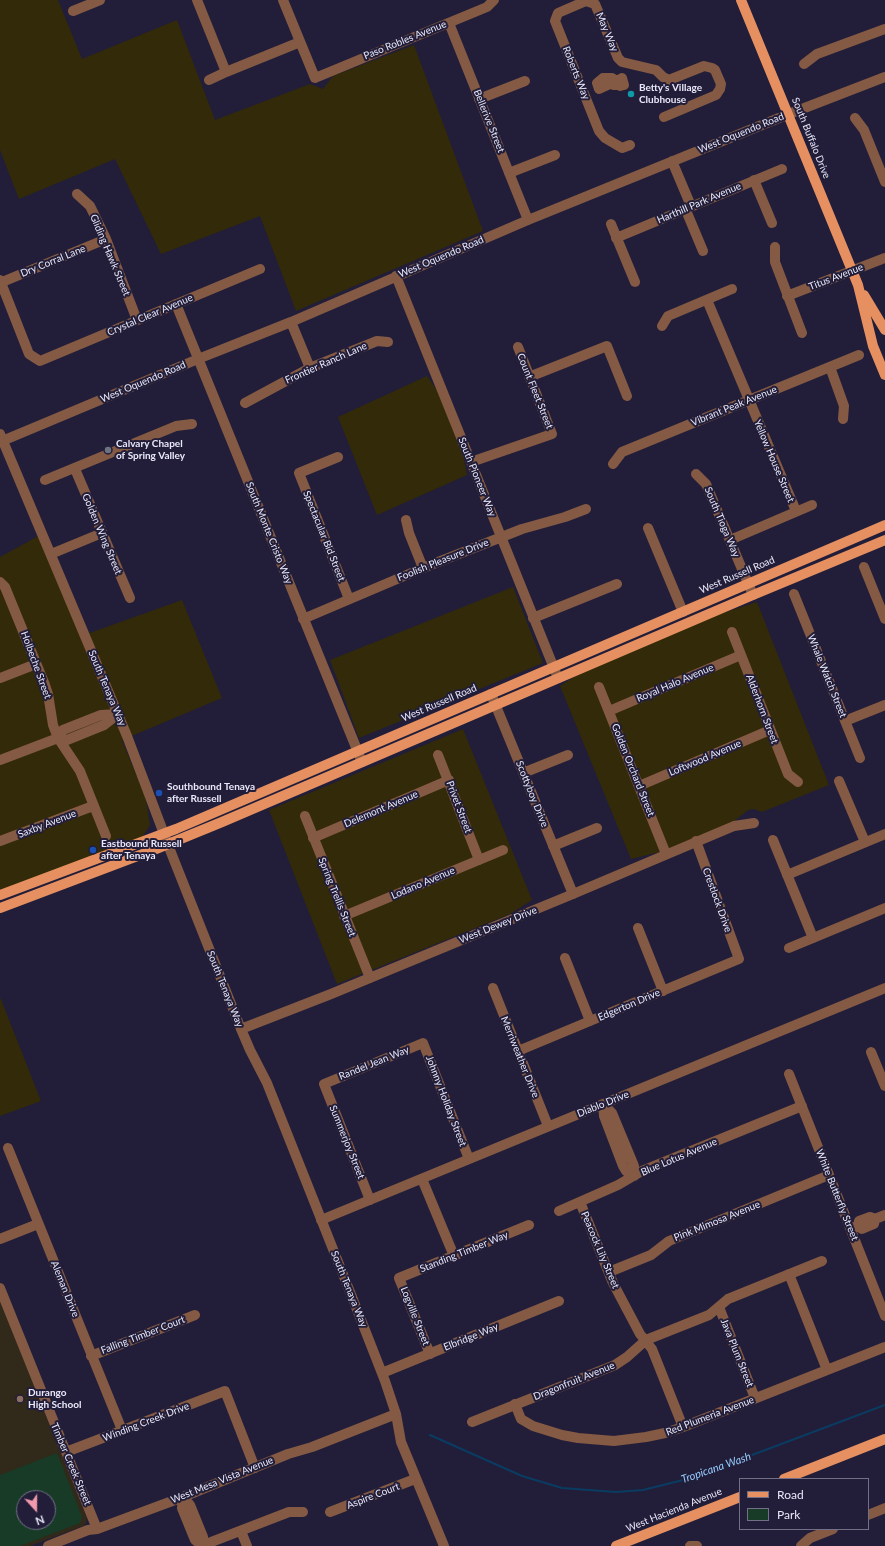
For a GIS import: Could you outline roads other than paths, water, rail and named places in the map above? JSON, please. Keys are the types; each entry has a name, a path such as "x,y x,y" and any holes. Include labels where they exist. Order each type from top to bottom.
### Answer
{"main road":[{"name":"South Buffalo Drive","path":"742,0 858,285 873,346 885,374"},
{"name":"South Buffalo Drive","path":"858,285 885,330"},
{"name":"West Russell Road","path":"0,895 164,834 885,525"},
{"path":"0,908 168,844 753,594 885,540"},
{"path":"787,1478 885,1439"},
{"name":"West Hacienda Avenue","path":"616,1546 739,1496"}],"street":[{"path":"72,11 100,0"},
{"path":"197,0 226,72"},
{"path":"209,80 300,42 285,0"},
{"name":"Paso Robles Avenue","path":"300,42 315,78 487,7 494,0"},
{"name":"Roberts Way","path":"590,2 586,1 558,13 555,21 599,131 605,138 622,148 630,145"},
{"name":"May Way","path":"590,2 595,4 618,58 622,62 656,70 663,77 669,80 704,66 716,70 721,84 716,95 664,117"},
{"name":"Bellerive Street","path":"449,23 528,220"},
{"path":"804,64 817,54 885,29"},
{"name":"West Oquendo Road","path":"1,439 291,322 528,220 672,161 885,77"},
{"path":"479,99 525,81"},
{"path":"855,118 864,130 885,182"},
{"path":"509,173 555,155"},
{"path":"672,161 703,251"},
{"name":"Harthill Park Avenue","path":"616,238 782,168"},
{"path":"754,180 772,223"},
{"name":"Gliding Hawk Street","path":"77,194 90,206 106,239 137,320"},
{"path":"611,224 635,282"},
{"name":"Dry Corral Lane","path":"0,282 106,239"},
{"path":"775,247 775,262 802,333"},
{"name":"Titus Avenue","path":"787,296 885,258"},
{"name":"Crystal Clear Avenue","path":"0,282 29,354 40,361 260,269"},
{"name":"South Pioneer Way","path":"396,276 558,678"},
{"path":"662,326 668,316 732,289"},
{"name":"Yellow House Street","path":"707,300 796,511"},
{"name":"South Monte Cristo Way","path":"176,304 362,762"},
{"path":"291,322 310,368"},
{"name":"Frontier Ranch Lane","path":"245,402 310,368 377,341 388,342"},
{"path":"529,377 607,346 627,396"},
{"name":"Count Fleet Street","path":"471,462 552,434 518,347"},
{"name":"Vibrant Peak Avenue","path":"613,464 622,452 859,355"},
{"path":"830,367 844,406 843,419"},
{"path":"46,480 176,426 192,424"},
{"name":"South Tenaya Way","path":"1,439 118,714 241,1029 267,1083 382,1373 396,1414 401,1442 444,1546"},
{"name":"Spectacular Bid Street","path":"338,457 299,473 349,599"},
{"name":"Golden Wing Street","path":"75,468 130,598"},
{"name":"South Tioga Way","path":"696,474 706,484 753,594"},
{"path":"730,540 812,505"},
{"name":"Foolish Pleasure Drive","path":"303,619 423,568 501,537 586,509"},
{"path":"406,520 409,533 423,568"},
{"path":"648,528 683,612"},
{"path":"51,554 102,533"},
{"path":"864,567 881,599 885,619"},
{"name":"Holbeche Street","path":"0,582 5,587 48,694 53,725 58,738 80,771 106,836"},
{"path":"533,618 617,584"},
{"name":"Whale Watch Street","path":"794,594 860,758"},
{"name":"Alderhorn Street","path":"732,632 788,774 798,782"},
{"name":"Royal Halo Avenue","path":"609,711 741,655"},
{"path":"0,678 36,664"},
{"name":"Golden Orchard Street","path":"599,687 666,854"},
{"name":"Scottyboy Drive","path":"491,694 573,894"},
{"path":"845,721 885,705"},
{"path":"0,760 58,738 67,740 104,725 118,714"},
{"name":"Loftwood Avenue","path":"639,786 770,730"},
{"name":"Privet Street","path":"438,755 479,860"},
{"path":"523,773 568,755"},
{"name":"Delemont Avenue","path":"313,838 449,780"},
{"path":"839,781 865,842"},
{"name":"Saxby Avenue","path":"0,841 93,806"},
{"name":"Spring Trellis Street","path":"304,816 370,978"},
{"name":"West Dewey Drive","path":"241,1029 370,978 573,894 696,841 734,826 754,823"},
{"path":"553,846 597,828"},
{"path":"787,874 885,834"},
{"path":"773,840 813,938"},
{"name":"Crestlock Drive","path":"696,841 739,959"},
{"name":"Lodano Avenue","path":"344,916 503,850"},
{"path":"789,948 883,909 885,920"},
{"path":"638,928 663,991"},
{"path":"565,958 590,1021"},
{"name":"Edgerton Drive","path":"518,1051 739,959"},
{"name":"Merriweather Drive","path":"493,988 548,1126"},
{"name":"Diablo Drive","path":"321,1220 885,988"},
{"name":"Randel Jean Way","path":"324,1084 423,1043"},
{"name":"Johnny Holiday Street","path":"423,1043 469,1159"},
{"path":"871,1052 885,1086"},
{"name":"White Butterfly Street","path":"789,1074 829,1175 855,1227 885,1316"},
{"name":"Summerjoy Street","path":"324,1084 370,1200"},
{"path":"603,1104 612,1113 634,1166 634,1176"},
{"name":"Blue Lotus Avenue","path":"558,1211 618,1185 634,1176 802,1106"},
{"name":"Aleman Drive","path":"8,1148 122,1430"},
{"name":"Pink Mimosa Avenue","path":"609,1272 651,1255 669,1241 829,1175"},
{"path":"422,1179 454,1256"},
{"name":"Peacock Lily Street","path":"580,1202 613,1283 640,1334 652,1349 683,1427"},
{"path":"855,1227 859,1221 870,1217 875,1219 885,1215"},
{"path":"0,1239 38,1224"},
{"name":"Standing Timber Way","path":"399,1278 529,1225"},
{"name":"Dragonfruit Avenue","path":"472,1422 621,1362 646,1340 709,1315 728,1299 822,1261"},
{"path":"789,1274 827,1370"},
{"name":"Logville Street","path":"399,1278 430,1354"},
{"name":"Timber Creek Street","path":"0,1288 97,1529"},
{"name":"Elbridge Way","path":"382,1373 560,1301"},
{"name":"Java Plum Street","path":"719,1307 755,1398"},
{"name":"Falling Timber Court","path":"91,1356 195,1315"},
{"name":"Red Plumeria Avenue","path":"515,1404 521,1419 533,1426 562,1435 578,1438 614,1441 630,1440 665,1434 885,1347"},
{"name":"Winding Creek Drive","path":"66,1452 226,1391 255,1468"},
{"name":"West Mesa Vista Avenue","path":"48,1546 88,1530 97,1529 288,1454 312,1447 396,1414"},
{"name":"Aspire Court","path":"330,1512 416,1479"},
{"path":"182,1496 190,1505 203,1537 202,1546 289,1512 303,1512"},
{"path":"869,1515 885,1508"},
{"path":"801,1546 810,1538 830,1530"},
{"path":"241,1531 247,1546"},
{"path":"690,1546 697,1546"}],"waterway":[{"name":"Tropicana Wash","path":"430,1435 522,1476 562,1488 616,1492 643,1490 691,1478 885,1405"}],"place":[{"name":"Betty's Village Clubhouse","path":"631,94"},
{"name":"Calvary Chapel of Spring Valley","path":"108,450"},
{"name":"Southbound Tenaya after Russell","path":"159,793"},
{"name":"Eastbound Russell after Tenaya","path":"93,850"},
{"name":"Durango High School","path":"20,1399"}]}
